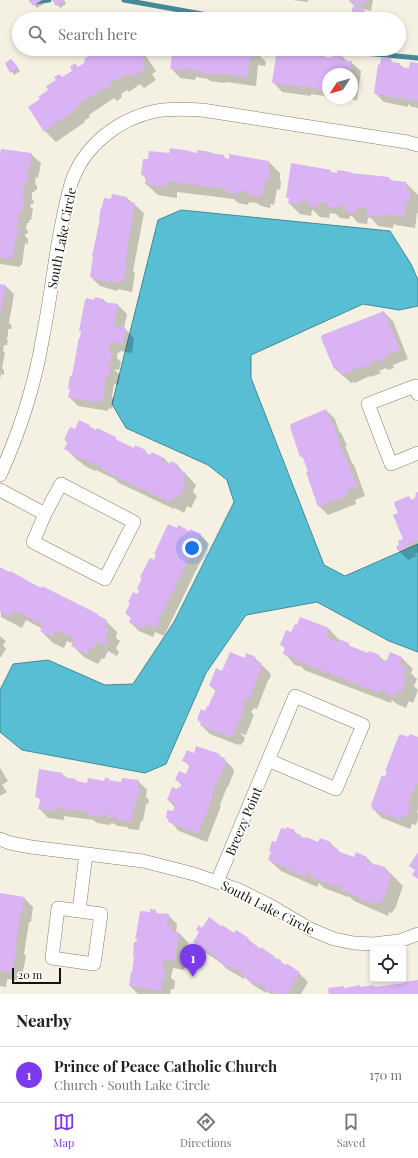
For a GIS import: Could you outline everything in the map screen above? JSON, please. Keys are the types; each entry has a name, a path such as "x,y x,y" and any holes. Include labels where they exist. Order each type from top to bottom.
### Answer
{"street":[{"name":"South Lake Circle","path":"0,475 13,446 27,406 36,369 43,338 64,211 71,183 79,165 91,148 104,136 122,123 134,118 157,111 183,109 202,110 408,142 418,145"},
{"path":"418,394 415,386 368,404 391,464 418,454"},
{"path":"61,484 134,522 104,580 33,542 45,514 61,484"},
{"path":"0,490 45,514"},
{"name":"Breezy Point","path":"217,882 268,760 295,696 363,725 336,789 268,760"},
{"name":"South Lake Circle","path":"0,839 10,843 30,847 143,861 194,874 239,890 271,906 310,929 334,939 354,944 373,944 399,941 418,934"},
{"path":"79,911 86,854"},
{"path":"58,908 79,911 101,914 94,964 52,958 58,908"}],"water":[{"path":"181,210 390,231 411,264 418,280 418,306 399,310 363,304 251,355 251,378 324,565 345,576 418,544 418,652 389,641 317,602 246,615 206,673 166,764 145,773 22,750 0,732 0,690 13,664 48,660 105,685 133,684 174,622 234,502 227,480 208,465 126,428 112,404 158,220"}],"building":[{"path":"29,0 42,0 33,6"},
{"path":"52,0 65,0 56,6"},
{"path":"350,0 366,0 365,5 349,2"},
{"path":"353,6 363,8 362,12 352,12"},
{"path":"88,56 142,56 145,60 142,62 146,68 132,78 129,73 116,81 115,79 110,83 112,85 104,90 103,88 79,104 80,105 74,109 75,110 44,132 28,107 40,99 38,97 48,90 46,86 56,80 54,77 59,74 62,77 72,71 70,67 75,63 78,67 85,62 84,59"},
{"path":"172,56 256,56 256,58 250,57 247,77 216,73 216,75 200,73 201,71 187,69 186,71 170,69"},
{"path":"276,56 322,56 331,58 331,56 342,56 341,60 352,61 351,68 322,68 322,90 316,90 317,88 272,83"},
{"path":"381,57 391,58 390,62 400,63 399,67 409,68 410,62 418,63 418,101 402,99 402,96 399,96 399,98 374,94 378,64 380,65"},
{"path":"11,59 18,67 10,73 5,63"},
{"path":"170,148 197,153 197,150 211,152 224,155 224,158 229,159 229,154 269,161 269,179 266,178 263,194 260,194 259,197 248,195 248,192 238,191 237,194 226,192 226,189 166,181 165,187 145,184 146,176 141,175 143,159 148,159 149,151 169,153"},
{"path":"1,149 32,153 26,176 29,176 28,182 26,181 26,184 24,183 23,186 25,191 24,196 22,195 21,198 24,199 22,212 18,214 17,221 19,221 19,226 16,225 16,229 19,229 19,235 16,235 13,257 11,256 11,259 0,257"},
{"path":"291,163 331,170 330,172 337,173 337,170 389,177 389,180 407,182 407,192 410,192 409,202 406,202 404,217 383,214 384,211 383,211 382,217 366,215 367,208 357,207 356,213 346,212 346,206 339,205 338,208 327,207 328,203 319,202 318,207 308,206 308,201 300,200 300,205 288,203 289,198 286,198"},
{"path":"112,194 127,197 126,202 135,203 123,283 108,282 90,277 92,256 101,207 104,198 111,199"},
{"path":"0,284 6,285 1,311 0,311"},
{"path":"95,297 103,299 103,302 118,304 114,326 126,328 123,344 112,342 110,344 108,351 112,352 111,362 107,361 106,363 111,365 110,376 106,376 104,388 102,387 105,389 103,400 100,399 100,403 68,397 70,389 68,389 70,376 72,376 79,337 80,338 81,331 79,331 85,300 86,298 94,300"},
{"path":"384,311 400,350 384,356 386,359 378,362 377,359 371,362 372,364 341,375 337,366 333,367 321,338 322,335"},
{"path":"326,409 357,487 346,491 348,495 318,507 306,472 308,471 302,456 300,457 290,427 291,424"},
{"path":"79,420 90,425 89,426 96,430 97,428 116,437 115,439 134,448 135,445 146,450 145,453 150,455 152,452 164,458 162,462 169,465 170,461 178,464 176,468 186,473 182,481 186,484 179,498 175,496 172,502 163,499 106,472 107,470 84,459 83,460 64,449 68,442 64,440 70,427 75,429"},
{"path":"418,492 418,540 407,545 408,547 398,551 396,546 399,545 398,541 403,539 393,515 398,513 394,502 409,496 411,500 415,498 415,493"},
{"path":"168,524 177,528 178,525 186,530 189,531 190,529 201,534 155,628 146,624 144,629 129,622 131,618 125,613 133,592 137,594 139,590 137,589 142,578 140,577 150,558 154,560 156,555 154,554"},
{"path":"0,567 41,588 42,586 107,620 104,627 109,629 105,637 108,639 106,645 97,641 93,649 90,648 87,654 71,646 75,639 56,630 52,637 40,631 43,626 36,620 35,622 14,610 11,617 0,612"},
{"path":"300,617 329,628 326,637 338,642 339,639 349,643 348,646 350,647 380,655 378,659 385,661 387,660 390,652 402,657 399,664 406,667 402,676 407,677 402,692 397,690 395,697 385,693 386,691 381,689 379,693 292,659 292,657 283,654 285,647 280,645 286,630 291,632 295,624 297,625"},
{"path":"230,652 245,658 246,653 256,657 254,661 262,663 260,672 258,673 259,674 248,701 245,699 244,701 243,700 242,704 245,705 237,727 234,726 236,728 232,737 200,725 201,722 197,719 201,709 205,711 207,706 208,707 216,689 209,686 216,668 222,671"},
{"path":"401,734 408,737 410,734 418,737 418,782 408,804 411,805 407,817 403,816 401,820 372,809 373,808 371,805 382,775 385,777 387,771 385,771 399,735"},
{"path":"196,746 220,754 219,756 225,758 224,759 226,760 211,796 213,796 198,834 168,822 169,820 166,818 167,810 173,811 176,803 167,800 172,787 177,789 178,787 180,788 182,783 175,780 179,771 186,774 190,764 182,761 187,750 194,753"},
{"path":"39,769 63,773 62,777 76,779 76,781 87,783 88,778 104,781 105,778 109,778 109,780 121,782 122,778 139,780 139,796 137,795 131,821 119,820 117,818 107,817 108,815 102,814 102,817 87,815 87,811 55,808 55,811 38,809 41,798 35,797"},
{"path":"286,827 295,830 294,833 301,835 301,837 306,837 318,842 320,838 331,842 330,846 338,849 337,851 354,857 356,852 367,857 366,862 385,867 384,870 392,874 384,899 383,898 381,903 378,901 376,905 341,890 342,886 337,885 337,887 311,877 312,874 307,872 306,877 268,860 271,852 269,851 272,841 276,842 281,828 286,829"},
{"path":"418,852 418,879 412,875 415,870 409,866"},
{"path":"0,893 25,897 22,913 20,913 17,946 12,973 0,971"},
{"path":"150,909 156,910 155,913 169,914 167,925 172,926 171,931 179,932 175,961 164,960 163,970 166,971 165,980 162,980 161,991 129,986 134,957 134,942 136,942 137,939 135,938 140,911 150,912"},
{"path":"209,917 234,933 236,930 249,938 247,941 248,942 253,943 252,944 256,945 260,949 261,947 274,956 273,957 281,960 281,962 286,965 286,963 300,972 287,994 277,994 271,990 269,992 264,989 266,987 258,982 257,985 242,976 244,974 236,968 235,970 231,969 217,960 218,958 193,942 199,932 196,930 199,925 202,928"},
{"path":"418,980 418,994 329,994 328,988 344,986 344,988 360,985 360,987 374,985 375,987"}],"waterway":[{"path":"32,0 35,2 49,0"},
{"path":"124,0 191,12"},
{"path":"396,56 418,58"}],"place":[{"name":"Prince of Peace Catholic Church","path":"193,977"}]}
